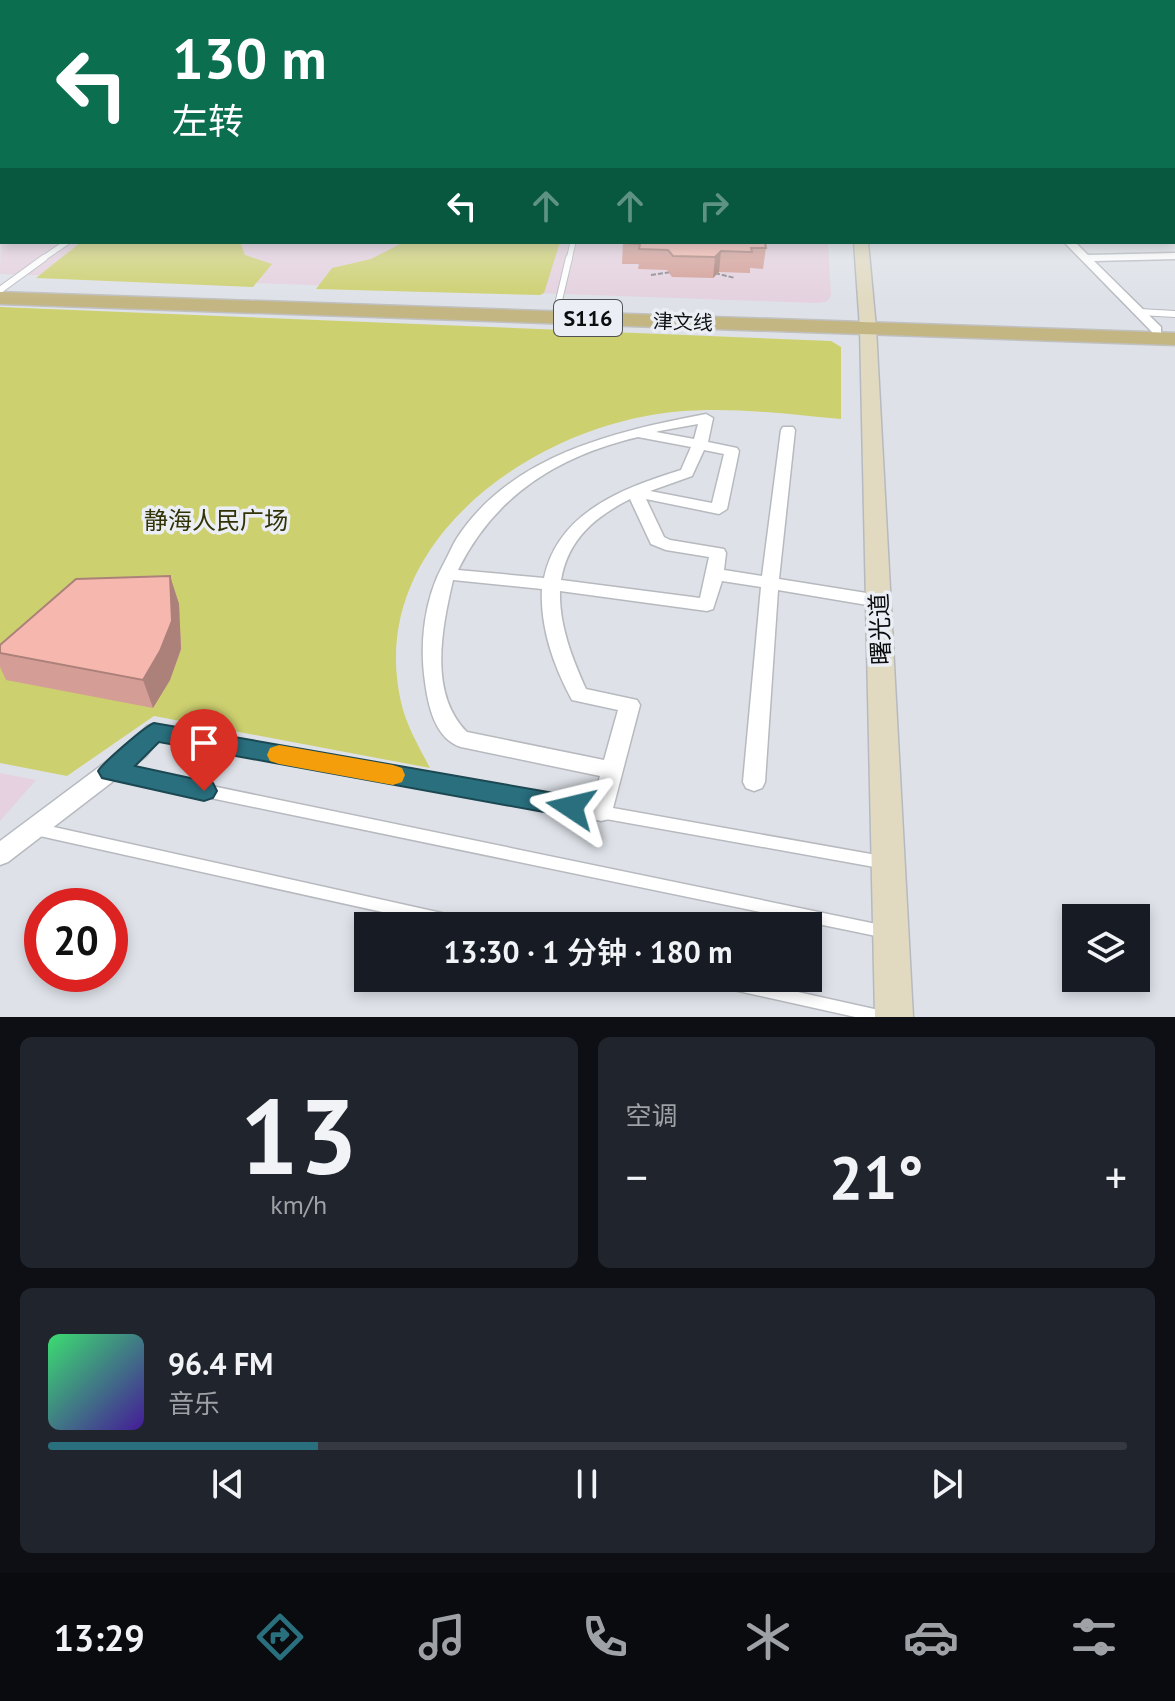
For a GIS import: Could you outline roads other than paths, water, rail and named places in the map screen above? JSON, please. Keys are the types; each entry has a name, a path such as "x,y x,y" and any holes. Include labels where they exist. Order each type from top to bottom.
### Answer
{"main road":[{"name":"津文线","path":"0,289 1175,339"},
{"name":"津文线","path":"0,298 556,313"},
{"name":"津文线","path":"867,324 1166,330"}],"street":[{"name":"曙光道","path":"861,244 879,601 894,1017"},
{"path":"1071,244 1140,312 1166,330"},
{"path":"1085,258 1175,256"},
{"path":"601,812 613,770 630,705 579,695 563,660 548,607 552,571 564,543 593,516 634,491 687,473 706,418 598,442 553,463 495,503 465,537 452,557 437,596 431,642 438,696 446,722 461,739 613,770"},
{"path":"754,782 770,583 788,430"},
{"path":"633,432 732,451 719,509 634,491"},
{"path":"446,574 551,584 707,605 718,553 666,545 657,540 634,491"},
{"path":"715,574 879,601"},
{"path":"0,855 138,750 154,732"}],"lane":[{"path":"0,289 64,244"},
{"path":"556,313 573,244"},
{"path":"1140,312 1175,314"},
{"path":"154,732 890,864"},
{"path":"111,771 892,933"},
{"path":"36,829 410,912"},
{"path":"770,992 883,1017"}],"park label":[{"name":"静海人民广场","path":"216,520"}]}
